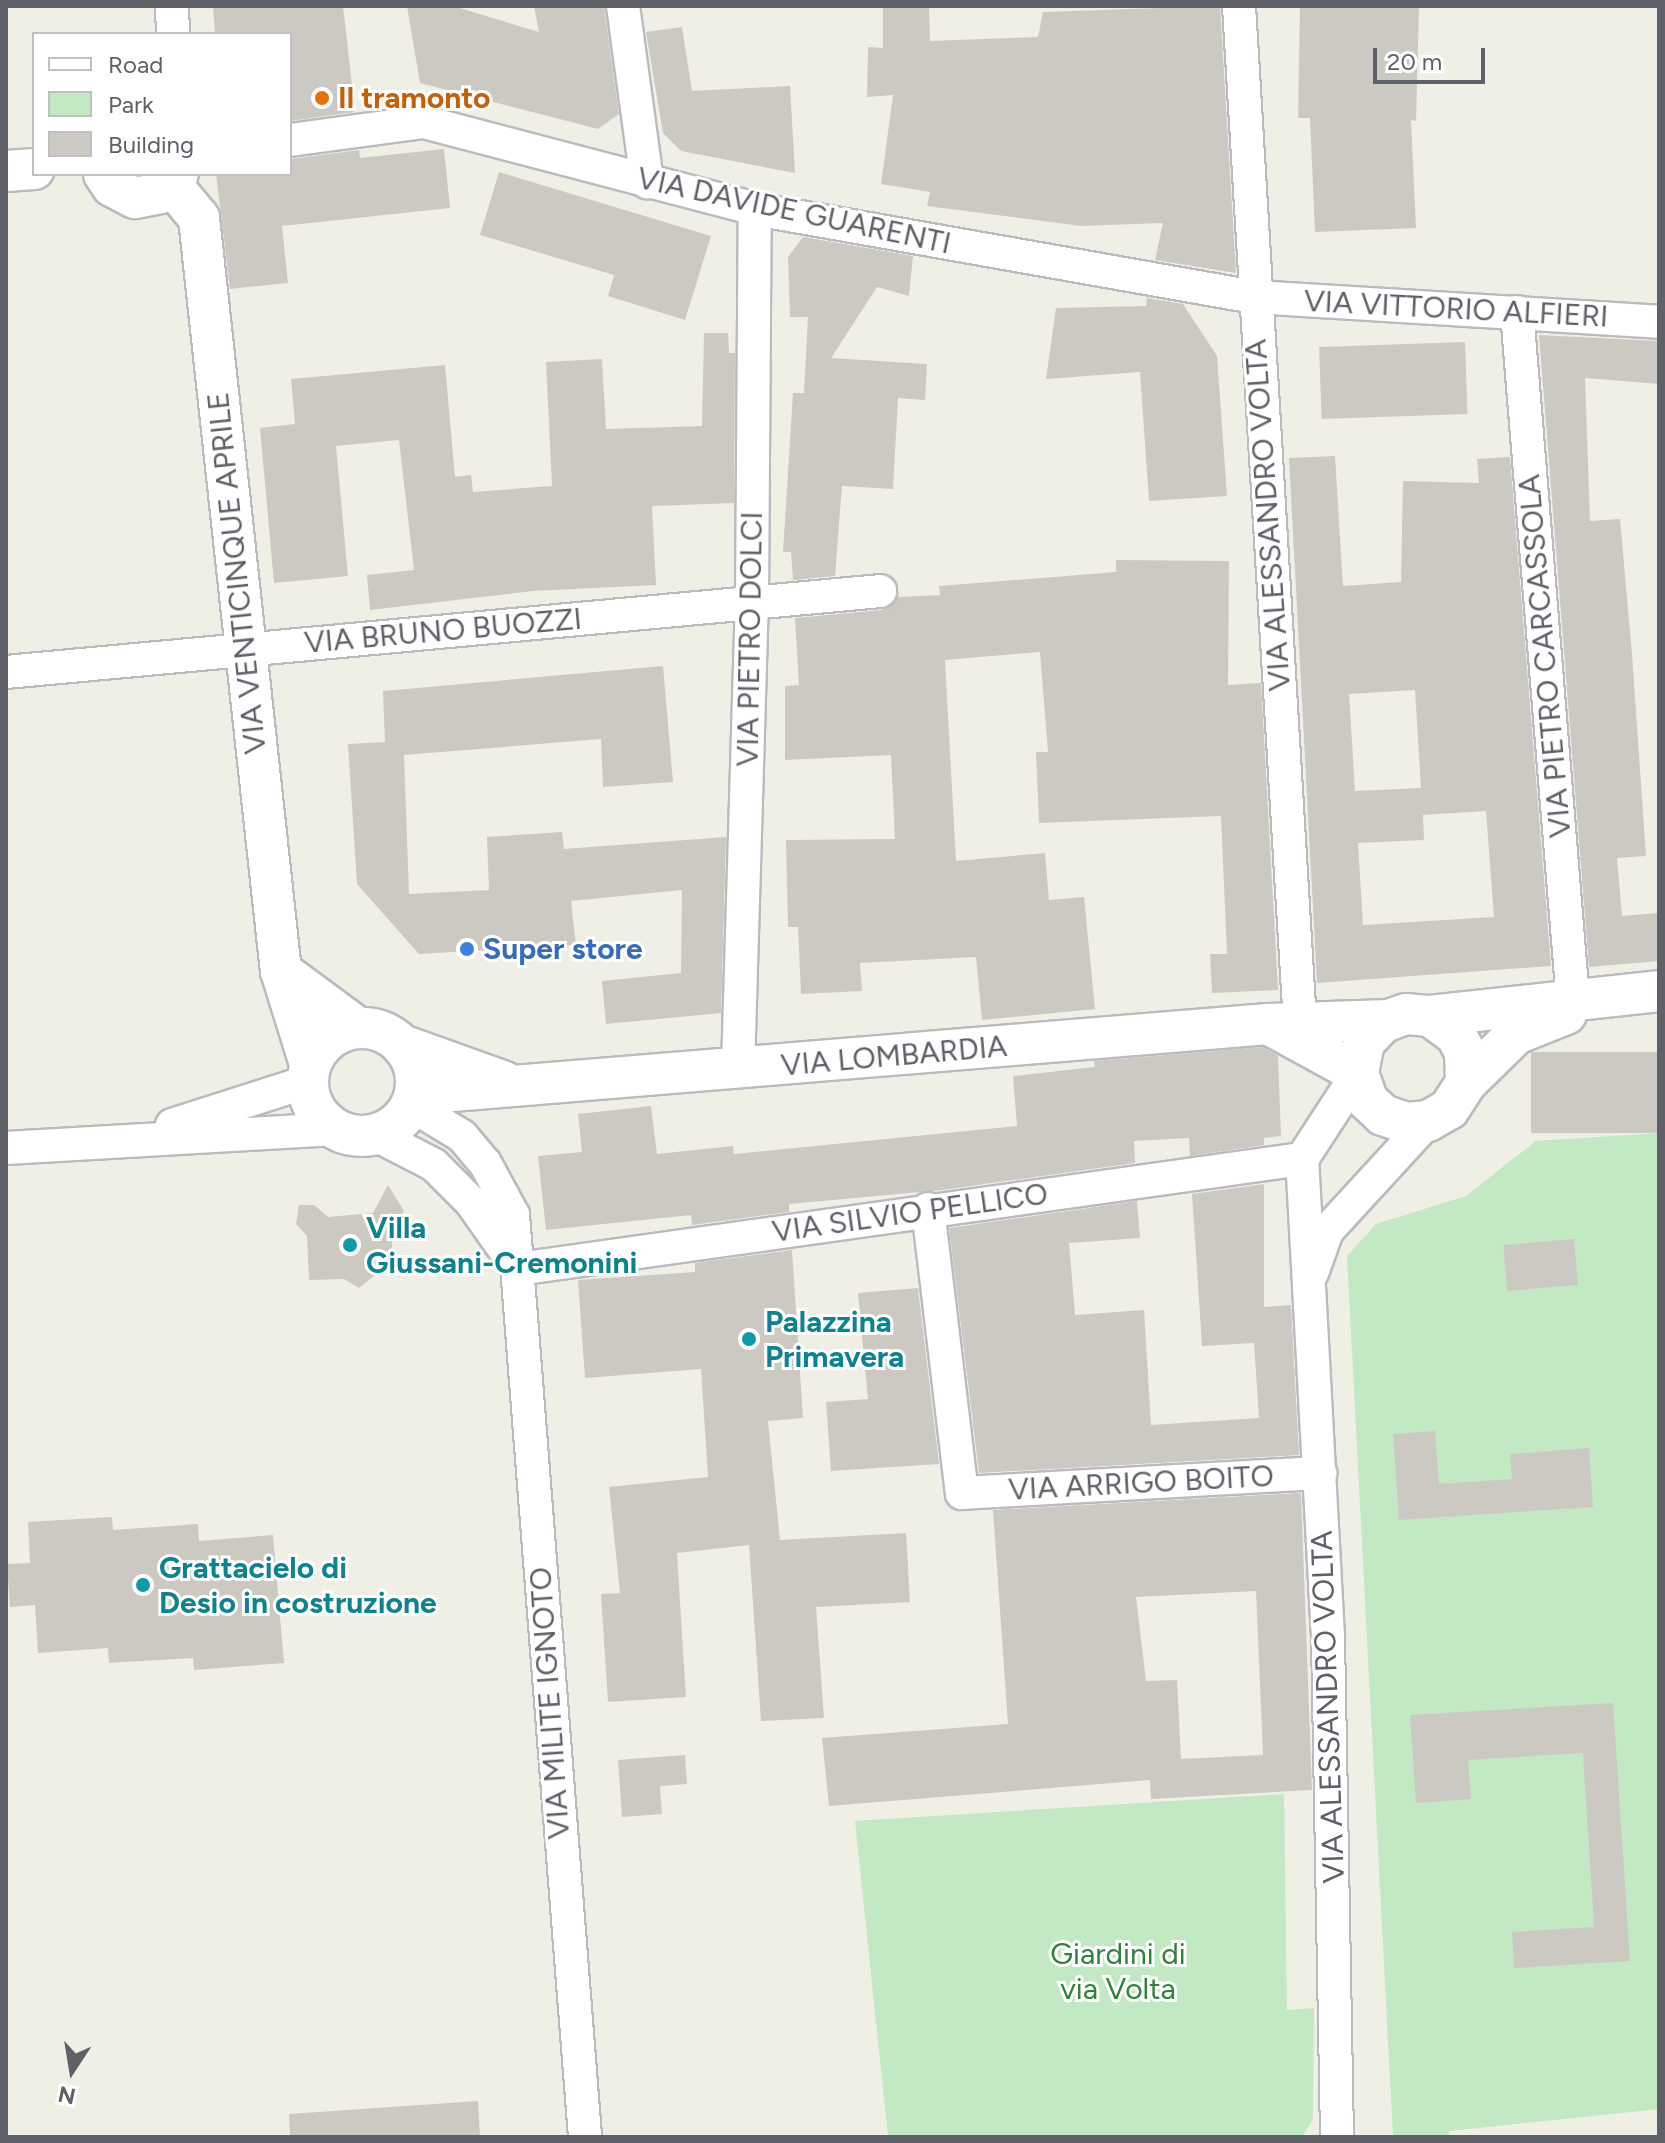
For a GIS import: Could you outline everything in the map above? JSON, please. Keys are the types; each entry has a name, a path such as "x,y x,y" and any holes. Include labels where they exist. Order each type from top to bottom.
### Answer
{"street":[{"path":"623,6 647,182"},
{"name":"VIA ALESSANDRO VOLTA","path":"1239,6 1284,1024"},
{"name":"VIA DAVIDE GUARENTI","path":"292,140 424,122 755,209 1254,297"},
{"path":"6,171 32,169"},
{"path":"105,176 112,186 135,198 161,193 174,179"},
{"name":"VIA VENTICINQUE APRILE","path":"174,179 199,218 281,971 309,1073"},
{"name":"VIA PIETRO DOLCI","path":"738,1069 752,601 755,209"},
{"name":"VIA VITTORIO ALFIERI","path":"1254,297 1659,322"},
{"name":"VIA PIETRO CARCASSOLA","path":"1517,312 1573,1000"},
{"name":"VIA BRUNO BUOZZI","path":"6,672 880,591"},
{"path":"281,971 358,1028 390,1035 402,1045 412,1061 414,1099 393,1126 376,1135 355,1136 335,1129 320,1117 309,1073"},
{"name":"VIA LOMBARDIA","path":"414,1099 1284,1024 1389,1020 1406,1014 1430,1016 1644,993"},
{"name":"VIA LOMBARDIA","path":"1428,1121 1449,1109 1466,1083 1516,1034 1644,993"},
{"path":"1430,1016 1456,1035 1465,1052 1466,1083"},
{"path":"1302,1159 1358,1073 1364,1042 1389,1020"},
{"path":"1284,1024 1358,1073 1368,1101 1383,1115 1406,1123 1428,1121"},
{"path":"135,1137 309,1073 329,1039 358,1028"},
{"name":"VIA LOMBARDIA","path":"402,1045 520,1088"},
{"name":"VIA MILITE IGNOTO","path":"414,1099 462,1136 485,1163 513,1215 585,2137"},
{"name":"VIA ALESSANDRO VOLTA","path":"1307,1288 1327,1231 1428,1121"},
{"path":"6,1148 135,1137 335,1129"},
{"path":"376,1135 434,1165 471,1202 518,1269"},
{"name":"VIA ALESSANDRO VOLTA","path":"1302,1159 1328,1637 1334,2134"},
{"name":"VIA SILVIO PELLICO","path":"518,1269 928,1209 1302,1159"},
{"name":"VIA ARRIGO BOITO","path":"928,1209 962,1493 1320,1473"}],"green space":[{"path":"1659,1133 1659,2109 1449,2131 1449,2137 1393,2137 1347,1256 1376,1224 1466,1196 1536,1141"},
{"name":"Giardini di via Volta","path":"1284,1794 1287,2010 1314,2008 1313,2119 1302,2137 888,2137 855,1821"}],"building":[{"path":"213,6 343,6 355,112 292,121 292,32 215,32"},
{"path":"407,6 453,6 539,32 534,6 604,6 619,114 598,129 420,83"},
{"path":"883,6 929,6 930,41 1038,37 1043,12 1220,6 1236,273 1155,260 1163,223 1081,226 927,206 930,192 881,184 893,95 867,97 868,47 883,48"},
{"path":"1300,6 1419,6 1416,121 1411,120 1416,228 1315,232 1310,118 1298,118"},
{"path":"682,27 692,91 790,86 795,173 681,151 663,133 646,32"},
{"path":"444,149 450,208 282,226 288,283 230,289 216,176 292,176 292,159 359,150 360,158"},
{"path":"499,172 711,236 685,320 608,296 614,275 480,235"},
{"path":"803,237 913,256 909,296 877,287 831,358 927,364 925,400 898,398 893,489 842,486 835,576 793,580 791,552 783,552 793,393 804,393 808,317 790,317 788,257"},
{"path":"1147,298 1183,304 1217,356 1227,496 1149,501 1140,372 1046,379 1056,308 1146,306"},
{"path":"704,333 728,333 729,353 735,353 734,503 652,506 656,585 533,591 370,610 367,575 414,570 399,440 336,446 348,576 274,583 260,428 295,424 291,379 445,365 455,477 471,475 473,492 552,486 546,362 602,359 606,429 702,426"},
{"path":"1539,335 1659,341 1659,384 1585,378 1590,521 1620,519 1646,856 1617,858 1622,916 1659,913 1659,961 1589,967"},
{"path":"1465,342 1468,414 1322,419 1319,347"},
{"path":"1335,456 1343,586 1401,582 1403,481 1479,483 1477,459 1510,457 1551,966 1317,983 1289,458","holes":["1415,690 1421,788 1355,791 1349,694","1486,811 1494,917 1363,925 1358,843 1424,840 1423,815"]},
{"path":"1116,560 1229,561 1228,685 1261,683 1278,990 1212,993 1210,954 1227,954 1221,816 1039,823 1036,752 1048,752 1040,652 945,660 956,861 1045,853 1049,900 1084,897 1095,1009 982,1020 976,957 860,963 862,991 801,994 798,927 788,927 786,840 895,839 891,755 785,760 785,686 799,685 795,618 882,610 898,597 940,595 939,586 1116,572"},
{"path":"663,666 673,782 603,787 601,739 404,755 409,894 489,890 487,837 562,832 564,849 726,837 721,1013 606,1024 602,981 681,973 682,890 571,901 576,945 419,954 357,884 348,744 385,742 383,691"},
{"path":"1263,1047 1278,1056 1281,1136 1264,1138 1264,1145 1190,1156 1189,1138 1134,1141 1135,1163 942,1190 789,1204 789,1212 692,1225 691,1215 546,1230 538,1156 582,1152 578,1114 651,1106 657,1154 733,1146 734,1154 1017,1126 1013,1076 1095,1067 1094,1061"},
{"path":"1531,1052 1659,1052 1659,1133 1531,1133"},
{"path":"1264,1184 1264,1307 1291,1305 1299,1455 979,1473 949,1228 1137,1201 1140,1238 1069,1243 1075,1315 1144,1310 1151,1425 1259,1418 1254,1343 1202,1346 1192,1194"},
{"name":"Villa Giussani-Cremonini","path":"388,1185 404,1211 391,1232 394,1272 376,1274 359,1288 344,1279 309,1280 307,1236 296,1224 299,1205 314,1205 328,1217 373,1213"},
{"path":"1574,1239 1578,1285 1507,1291 1503,1245"},
{"path":"792,1250 803,1418 768,1421 780,1540 906,1533 910,1602 816,1607 824,1718 761,1721 749,1545 677,1553 686,1697 608,1702 601,1594 620,1593 609,1487 708,1477 701,1369 585,1378 578,1280 695,1272 695,1263"},
{"path":"918,1288 939,1464 831,1471 826,1402 868,1399 858,1293"},
{"path":"1435,1431 1439,1484 1512,1479 1510,1454 1589,1448 1593,1507 1399,1520 1393,1434"},
{"path":"1301,1493 1312,1790 1151,1799 1150,1780 829,1806 822,1738 1008,1724 993,1510","holes":["1256,1591 1263,1755 1181,1759 1177,1680 1146,1681 1136,1597"]},
{"name":"Grattacielo di Desio in costruzione","path":"112,1517 113,1530 198,1524 199,1541 273,1535 284,1663 194,1670 193,1658 109,1663 108,1648 38,1653 35,1605 10,1607 7,1564 30,1563 28,1522"},
{"path":"1613,1703 1630,1961 1514,1968 1512,1932 1594,1927 1583,1753 1468,1760 1471,1799 1416,1803 1410,1715"},
{"path":"685,1755 687,1784 660,1786 662,1814 622,1817 618,1760"},
{"path":"478,2101 480,2137 290,2137 289,2114"}],"place":[{"name":"Il tramonto","path":"322,98"},
{"name":"Super store","path":"467,949"},
{"name":"Villa Giussani-Cremonini","path":"350,1245"},
{"name":"Palazzina Primavera","path":"749,1339"},
{"name":"Grattacielo di Desio in costruzione","path":"143,1585"}]}
